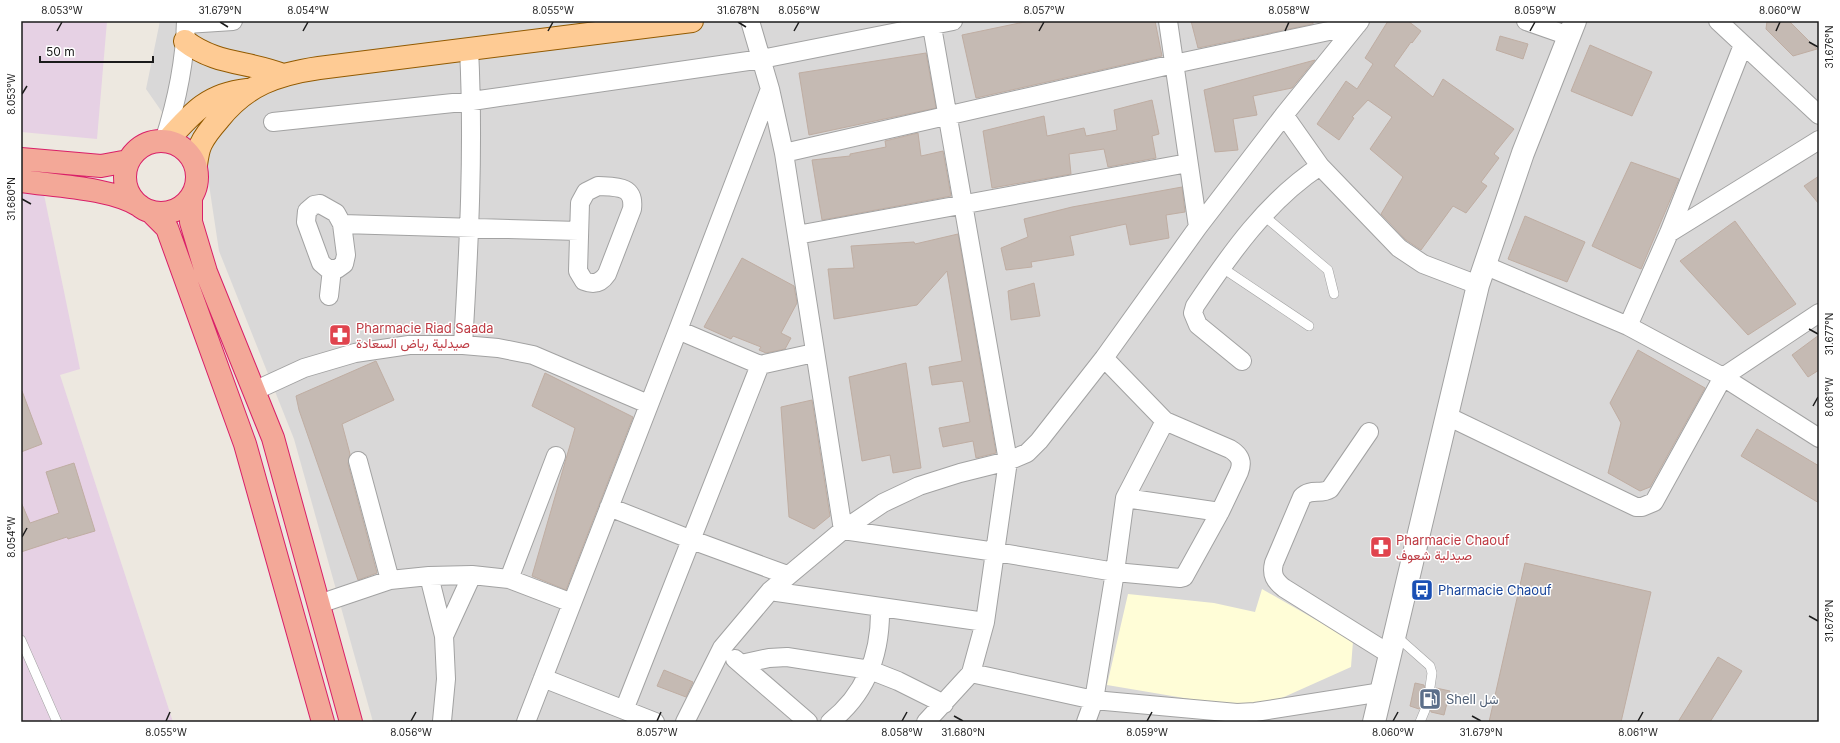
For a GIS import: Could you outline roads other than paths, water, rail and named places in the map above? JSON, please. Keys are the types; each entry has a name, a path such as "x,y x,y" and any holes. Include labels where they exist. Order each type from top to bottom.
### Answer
{"highway":[{"path":"21,181 101,192 129,199 146,209 162,213 173,211 183,206 191,198 196,187 198,176 196,165 184,149 165,141 146,144 137,149 128,161 126,172 127,188 132,198 146,209 167,228 245,444 323,722"},
{"path":"21,160 101,166 128,161"},
{"path":"191,198 191,222 206,272 273,438 351,722"}],"main road":[{"path":"165,141 202,104 232,92 248,90 282,75 319,68 692,21"},
{"path":"186,29 195,49 219,60 260,67 282,75"},
{"path":"196,165 201,145 207,134 222,115 248,90"}],"street":[{"path":"165,141 179,88 186,29 233,21"},
{"path":"750,21 770,89 784,153 843,530"},
{"path":"273,122 472,101 762,59 932,23 953,21"},
{"path":"1168,21 1198,227"},
{"path":"1374,722 1481,275 1523,153 1572,29 1526,21"},
{"path":"1718,21 1819,115"},
{"path":"926,722 972,673 985,622 1008,461 932,23"},
{"path":"784,153 1359,23"},
{"path":"685,722 722,648 770,591 787,575 843,530 883,503 919,486 960,473 1008,461 1027,453 1039,441 1104,358 1198,227 1284,115 1359,23"},
{"path":"1628,326 1669,233 1743,45"},
{"path":"463,345 470,227 472,101 469,49"},
{"path":"526,722 770,89"},
{"path":"1284,115 1320,166 1399,248 1429,267 1481,275 1628,326 1722,377 1819,438"},
{"path":"1669,233 1819,140"},
{"path":"797,235 1188,163"},
{"path":"1242,361 1198,325 1193,312 1195,306 1221,267 1263,215 1297,181 1320,166"},
{"path":"598,186 619,187 626,190 631,195 633,202 632,209 607,274 600,282 590,283 584,281 578,271 579,231 580,203 586,192 598,186"},
{"path":"320,204 326,206 336,213 342,224 346,259 341,266 332,269 321,263 306,222 307,211 314,205 320,204"},
{"path":"342,224 579,231"},
{"path":"329,296 332,269"},
{"path":"1447,416 1636,507 1642,508 1654,502 1722,377 1819,313"},
{"path":"678,330 760,365 814,352"},
{"path":"254,391 304,368 355,353 409,345 463,345 498,348 533,355 648,404"},
{"path":"843,530 996,552 1115,572 1176,578 1184,577 1220,512 1239,472 1241,466 1240,459 1236,453 1230,449 1165,421 1104,358"},
{"path":"624,710 760,365"},
{"path":"1086,722 1094,700 1115,572 1125,498 1165,421"},
{"path":"1369,432 1330,489 1324,492 1309,492 1302,497 1274,563 1272,574 1275,580 1284,588 1393,645"},
{"path":"509,579 556,456"},
{"path":"358,460 390,580"},
{"path":"1125,498 1220,512"},
{"path":"609,507 692,540 787,575"},
{"path":"319,604 390,580 429,576 472,575 509,579 572,603"},
{"path":"444,636 472,575"},
{"path":"429,576 444,636 446,679 442,721"},
{"path":"770,591 985,622"},
{"path":"830,722 840,714 857,694 870,670 877,650 881,629 880,607"},
{"path":"722,648 808,722"},
{"path":"741,664 769,658 787,657 870,670 898,681 944,704"},
{"path":"972,673 1094,700 1237,713 1255,712 1382,692"},
{"path":"543,678 655,722"}],"lane":[{"path":"1263,215 1328,270 1334,294"},
{"path":"1221,267 1309,326"},
{"path":"21,640 57,722"},
{"path":"1393,645 1430,666 1432,673 1430,687"},
{"path":"1420,722 1425,710"}],"place":[{"name":"Pharmacie Riad Saada صيدلية رياض السعادة","path":"340,335"},
{"name":"Pharmacie Chaouf صيدلية شعوف","path":"1381,547"},
{"name":"Pharmacie Chaouf","path":"1422,590"},
{"name":"Shell شل","path":"1430,699"}]}
